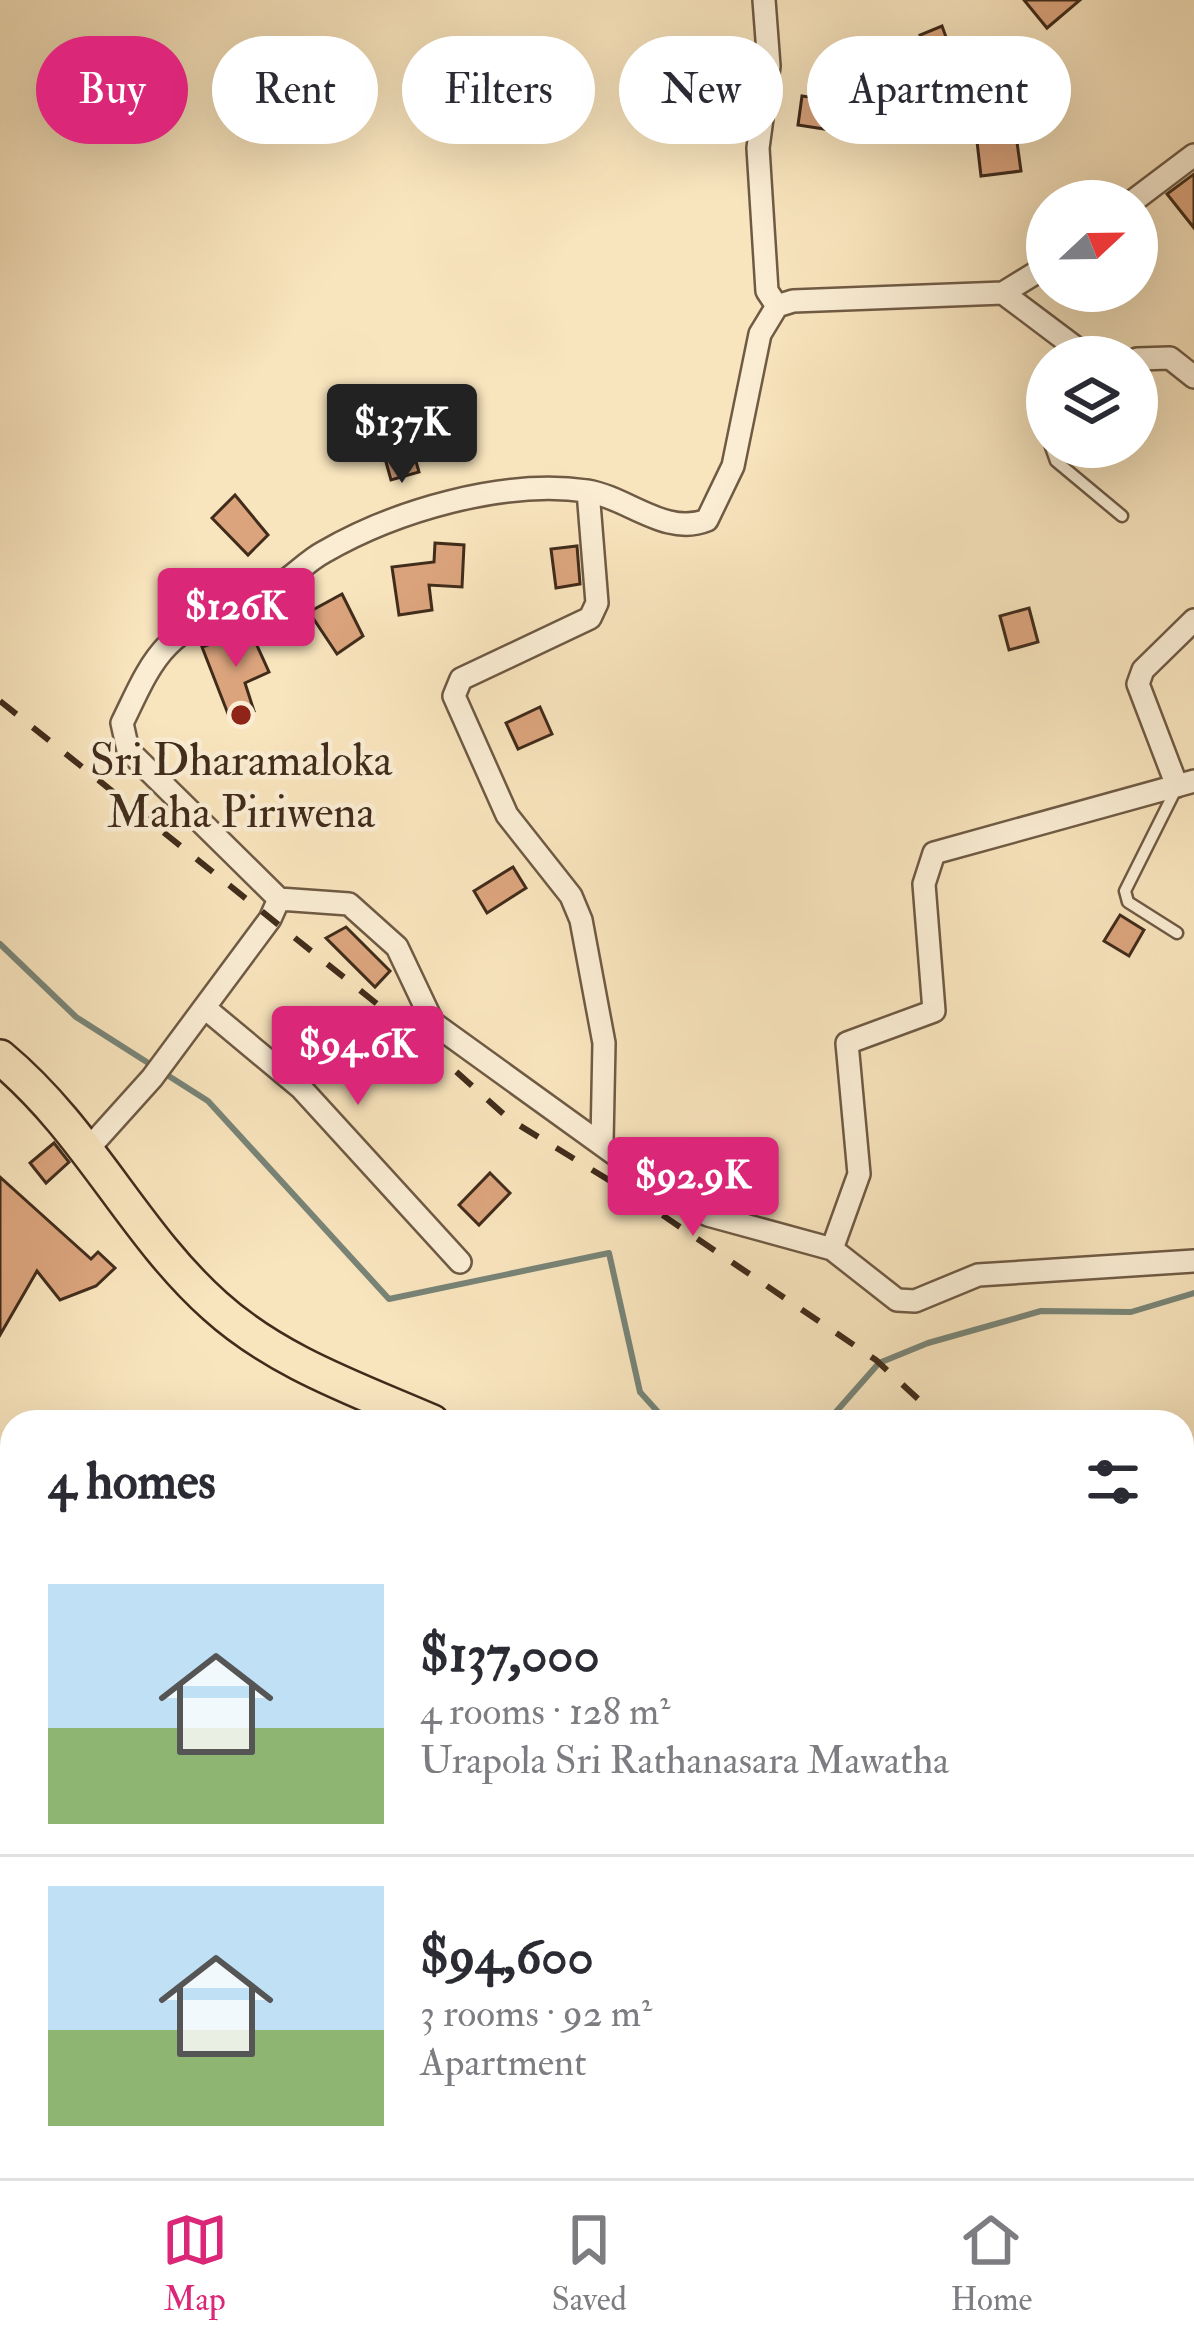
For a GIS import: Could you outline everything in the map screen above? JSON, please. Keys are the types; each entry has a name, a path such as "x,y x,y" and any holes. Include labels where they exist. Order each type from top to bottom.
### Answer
{"highway":[{"path":"0,1058 89,1148 164,1252 214,1306 279,1356 404,1410"}],"street":[{"path":"764,0 770,66 758,148 767,291 777,306"},
{"path":"1158,182 1194,155"},
{"path":"1026,278 1003,292 793,301 777,306 760,334 733,466 707,520 693,526 669,522 588,491 504,493 439,503 376,526 320,554 280,586 171,640 122,723 128,750 279,899 349,904 398,947 433,1023 677,1199 708,1215 832,1249 897,1300 915,1301 978,1275 1194,1261"},
{"path":"1003,292 1061,336"},
{"path":"1158,358 1170,358 1194,377"},
{"path":"588,491 597,603 590,618 460,679 454,696 507,814 571,896 581,920 604,1043 602,1142"},
{"path":"832,1249 859,1174 847,1043 934,1011 924,884 934,853 1186,784 1138,684 1143,670 1194,620"},
{"path":"89,1148 178,1045 279,899"},
{"path":"205,1008 301,1088 460,1262"}],"lane":[{"path":"1065,468 1122,516"},
{"path":"1177,933 1128,902 1125,891 1186,784"}],"building":[{"path":"1024,0 1080,0 1047,28"},
{"path":"942,26 946,36 920,36"},
{"path":"802,96 807,97 807,126 798,125"},
{"path":"977,144 1017,144 1021,171 981,176"},
{"path":"1194,174 1194,228 1167,194"},
{"path":"409,437 419,472 391,480 381,444"},
{"path":"235,495 268,535 248,555 212,518"},
{"path":"435,543 464,545 462,587 429,585 432,610 399,615 392,567 434,562"},
{"path":"577,546 580,584 556,588 551,549"},
{"path":"342,594 363,636 337,654 309,612"},
{"path":"1029,608 1038,642 1009,650 1000,616"},
{"path":"250,630 269,672 245,683 254,711 230,719 202,647"},
{"path":"540,707 552,734 518,749 506,723"},
{"path":"513,867 526,888 487,913 474,891"},
{"path":"1120,915 1144,930 1129,956 1104,941"},
{"path":"346,927 390,971 375,987 326,938"},
{"path":"54,1143 69,1162 46,1183 30,1163"},
{"path":"490,1173 510,1193 479,1225 459,1205"},
{"path":"0,1177 91,1259 98,1252 115,1268 96,1286 60,1300 37,1271 0,1335"}],"waterway":[{"path":"0,944 76,1017 208,1101 389,1299 609,1253 640,1392 656,1410"},
{"path":"838,1410 879,1363 928,1343 1041,1311 1131,1312 1194,1293"}],"railway":[{"path":"0,701 412,1032 509,1119 630,1193 876,1360 930,1410"}],"place":[{"name":"Sri Dharamaloka Maha Piriwena","path":"241,715"}]}
